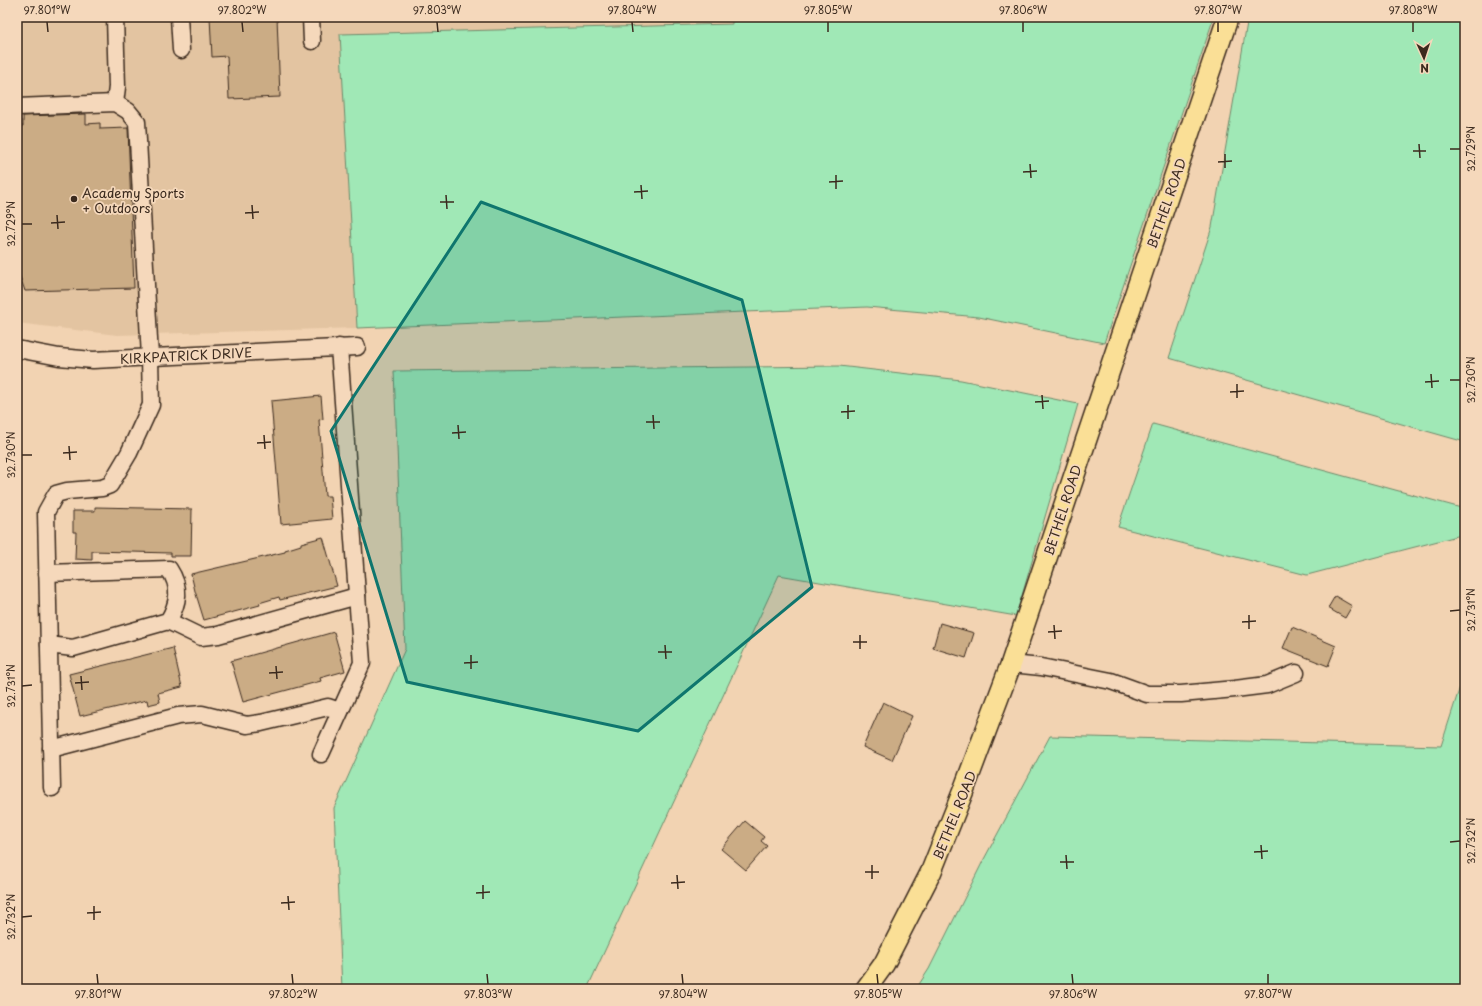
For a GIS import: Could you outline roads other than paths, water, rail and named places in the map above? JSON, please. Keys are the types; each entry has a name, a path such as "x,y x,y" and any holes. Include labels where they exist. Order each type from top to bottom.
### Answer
{"main road":[{"name":"BETHEL ROAD","path":"866,989 884,964 931,872 1011,664 1228,17"}],"street":[{"path":"115,17 117,87 115,103"},
{"path":"180,17 181,50"},
{"path":"311,17 312,41"},
{"path":"17,107 115,103 128,111 137,122 150,357 151,405 129,453 110,485 102,488 67,491 56,494 46,512 52,788"},
{"name":"KIRKPATRICK DRIVE","path":"17,349 58,357 93,360 357,347"},
{"path":"321,754 362,663 339,348"},
{"path":"47,573 169,568 175,577 178,592 176,609 168,621 73,648 49,645"},
{"path":"168,621 201,637 218,635 357,596"},
{"path":"1011,664 1041,667 1111,681 1147,694 1182,694 1267,685 1296,673"},
{"path":"51,749 178,716 202,714 247,725 328,707 340,711"}],"place":[{"name":"Academy Sports + Outdoors","path":"74,199"}]}
